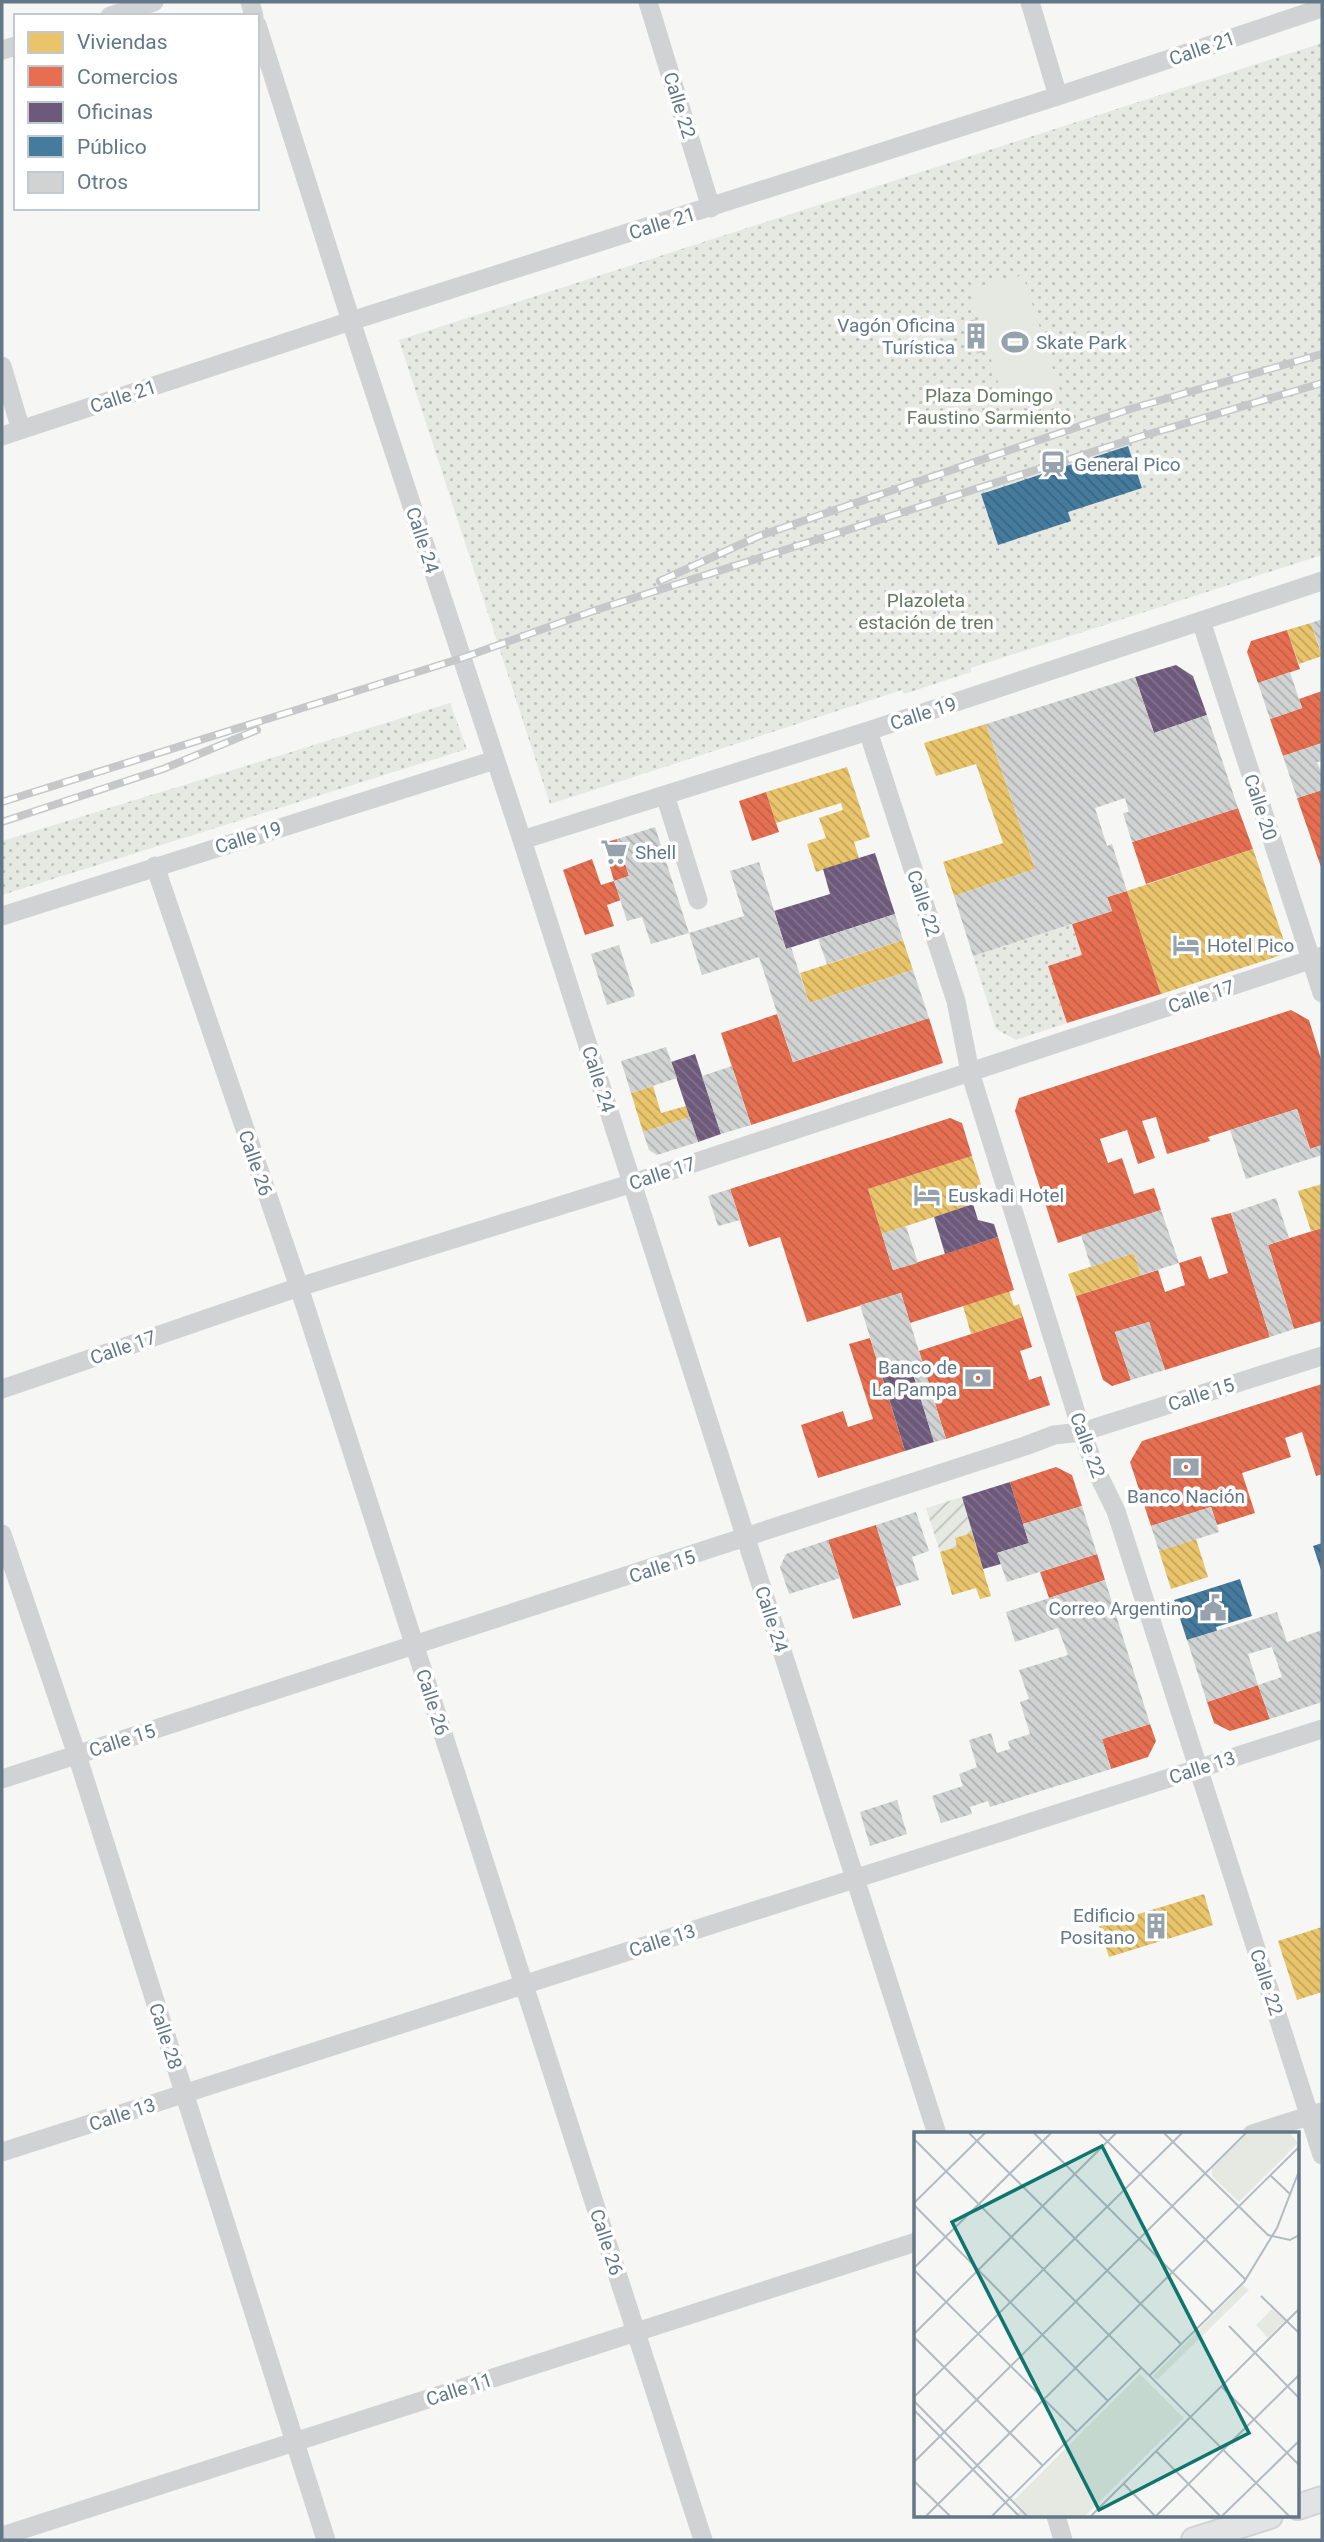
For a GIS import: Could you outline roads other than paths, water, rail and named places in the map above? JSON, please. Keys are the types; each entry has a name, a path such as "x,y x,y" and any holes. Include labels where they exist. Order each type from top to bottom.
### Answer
{"main road":[{"path":"1300,2506 1322,2499"},
{"path":"1194,2540 1264,2518"}],"street":[{"path":"116,14 154,2"},
{"name":"Calle 22","path":"648,2 711,208"},
{"path":"1030,2 1058,96"},
{"name":"Calle 21","path":"2,436 351,321 1058,96 1322,8"},
{"name":"Calle 24","path":"259,31 633,1183 936,2132"},
{"path":"2,366 21,430"},
{"name":"Calle 19","path":"522,840 868,731 1322,581"},
{"name":"Calle 20","path":"1201,621 1317,958 1322,993"},
{"name":"Calle 22","path":"868,731 956,1001 970,1072 1082,1433 1116,1511 1198,1768 1316,2114 1322,2155"},
{"name":"Calle 19","path":"2,916 495,760"},
{"path":"664,795 698,900"},
{"name":"Calle 26","path":"155,866 299,1287 703,2540"},
{"name":"Calle 17","path":"2,1389 299,1287 633,1183 1317,958"},
{"name":"Calle 15","path":"2,1779 746,1539 1054,1435 1082,1433 1322,1356"},
{"name":"Calle 28","path":"2,1534 77,1755 326,2540"},
{"name":"Calle 13","path":"2,2152 1322,1730"},
{"path":"1258,2132 1316,2114"},
{"name":"Calle 11","path":"2,2536 914,2243"},
{"path":"1057,2518 1063,2540"}],"railway":[{"path":"660,581 759,536 1130,409 1322,354"},
{"path":"2,802 462,658 596,610 1139,437 1322,383"},
{"path":"2,822 163,769 257,730"}],"place":[{"name":"Vagón Oficina Turística","path":"976,336"},
{"name":"Skate Park","path":"1015,342"},
{"name":"General Pico","path":"1053,464"},
{"name":"Shell","path":"614,852"},
{"name":"Hotel Pico","path":"1186,945"},
{"name":"Euskadi Hotel","path":"927,1195"},
{"name":"Banco de La Pampa","path":"978,1378"},
{"name":"Banco Nación","path":"1186,1467"},
{"name":"Correo Argentino","path":"1213,1608"},
{"name":"Edificio Positano","path":"1156,1926"}],"park label":[{"name":"Plaza Domingo Faustino Sarmiento","path":"989,406"},
{"name":"Plazoleta estación de tren","path":"926,611"}]}
